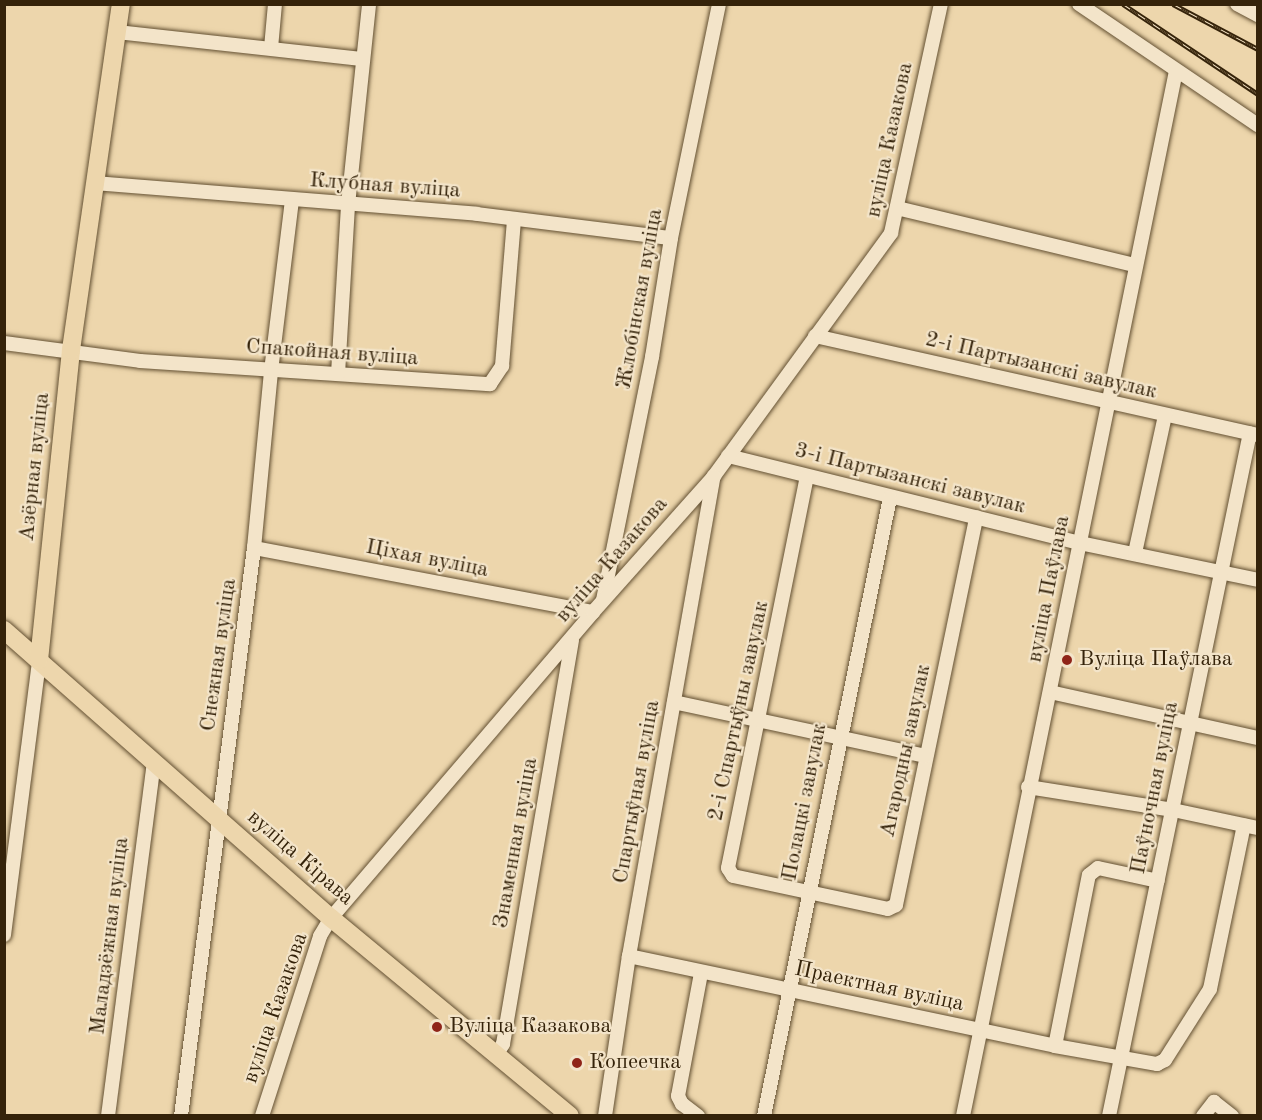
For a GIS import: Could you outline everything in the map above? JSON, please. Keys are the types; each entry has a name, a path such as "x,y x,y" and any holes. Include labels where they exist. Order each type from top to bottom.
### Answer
{"main road":[{"name":"Азёрная вуліца","path":"39,660 71,350 121,4"},
{"name":"вуліца Кірава","path":"4,630 331,918 570,1116"}],"street":[{"path":"271,48 274,4"},
{"path":"338,374 348,205 369,4"},
{"name":"Жлобінская вуліца","path":"603,601 652,357 671,238 719,4"},
{"name":"вуліца Казакова","path":"262,1116 320,936 331,918 592,612 714,476 886,242 891,233 897,208 941,4"},
{"path":"1080,4 1176,71 1255,118"},
{"path":"1237,4 1257,15"},
{"path":"117,32 362,59"},
{"name":"вуліца Паўлава","path":"963,1116 1028,787 1080,543 1106,403 1176,71"},
{"name":"Клубная вуліца","path":"95,183 514,219 671,238"},
{"name":"Снежная вуліца","path":"181,1116 254,548 271,370 292,200"},
{"path":"897,208 1135,265"},
{"name":"Спакойная вуліца","path":"4,343 71,350 140,361 490,384 502,366 514,219"},
{"name":"2-і Партызанскі завулак","path":"815,336 1106,403 1254,434"},
{"path":"1135,553 1165,415"},
{"name":"Паўночная вуліца","path":"1109,1116 1220,572 1254,434"},
{"name":"3-і Партызанскі завулак","path":"728,456 890,498 1080,543 1257,580"},
{"name":"Спартыўная вуліца","path":"605,1116 629,956 714,476"},
{"name":"2-і Спартыўны завулак","path":"807,476 728,868 729,873 809,892"},
{"name":"Полацкі завулак","path":"764,1116 839,739 890,498"},
{"name":"Агародны завулак","path":"809,892 888,909 896,905 976,517"},
{"name":"Ціхая вуліца","path":"254,548 592,612"},
{"name":"Знаменная вуліца","path":"497,1054 503,1044 572,638"},
{"name":"Азёрная вуліца","path":"4,934 39,660"},
{"path":"1050,692 1257,738"},
{"path":"674,702 925,756"},
{"name":"Маладзёжная вуліца","path":"108,1116 154,763"},
{"path":"1028,787 1173,810 1251,827"},
{"name":"Праектная вуліца","path":"629,956 701,974 789,989 1055,1046 1162,1063 1206,999 1251,827"},
{"path":"1055,1046 1089,875 1098,868 1158,881"},
{"path":"698,1116 682,1104 678,1096 701,974"},
{"path":"1203,1116 1214,1102 1232,1116"}],"railway":[{"path":"1123,4 1258,94"},
{"path":"1173,4 1258,49"}],"place":[{"name":"Вуліца Паўлава","path":"1067,660"},
{"name":"Вуліца Казакова","path":"437,1027"},
{"name":"Копеечка","path":"577,1063"}]}
